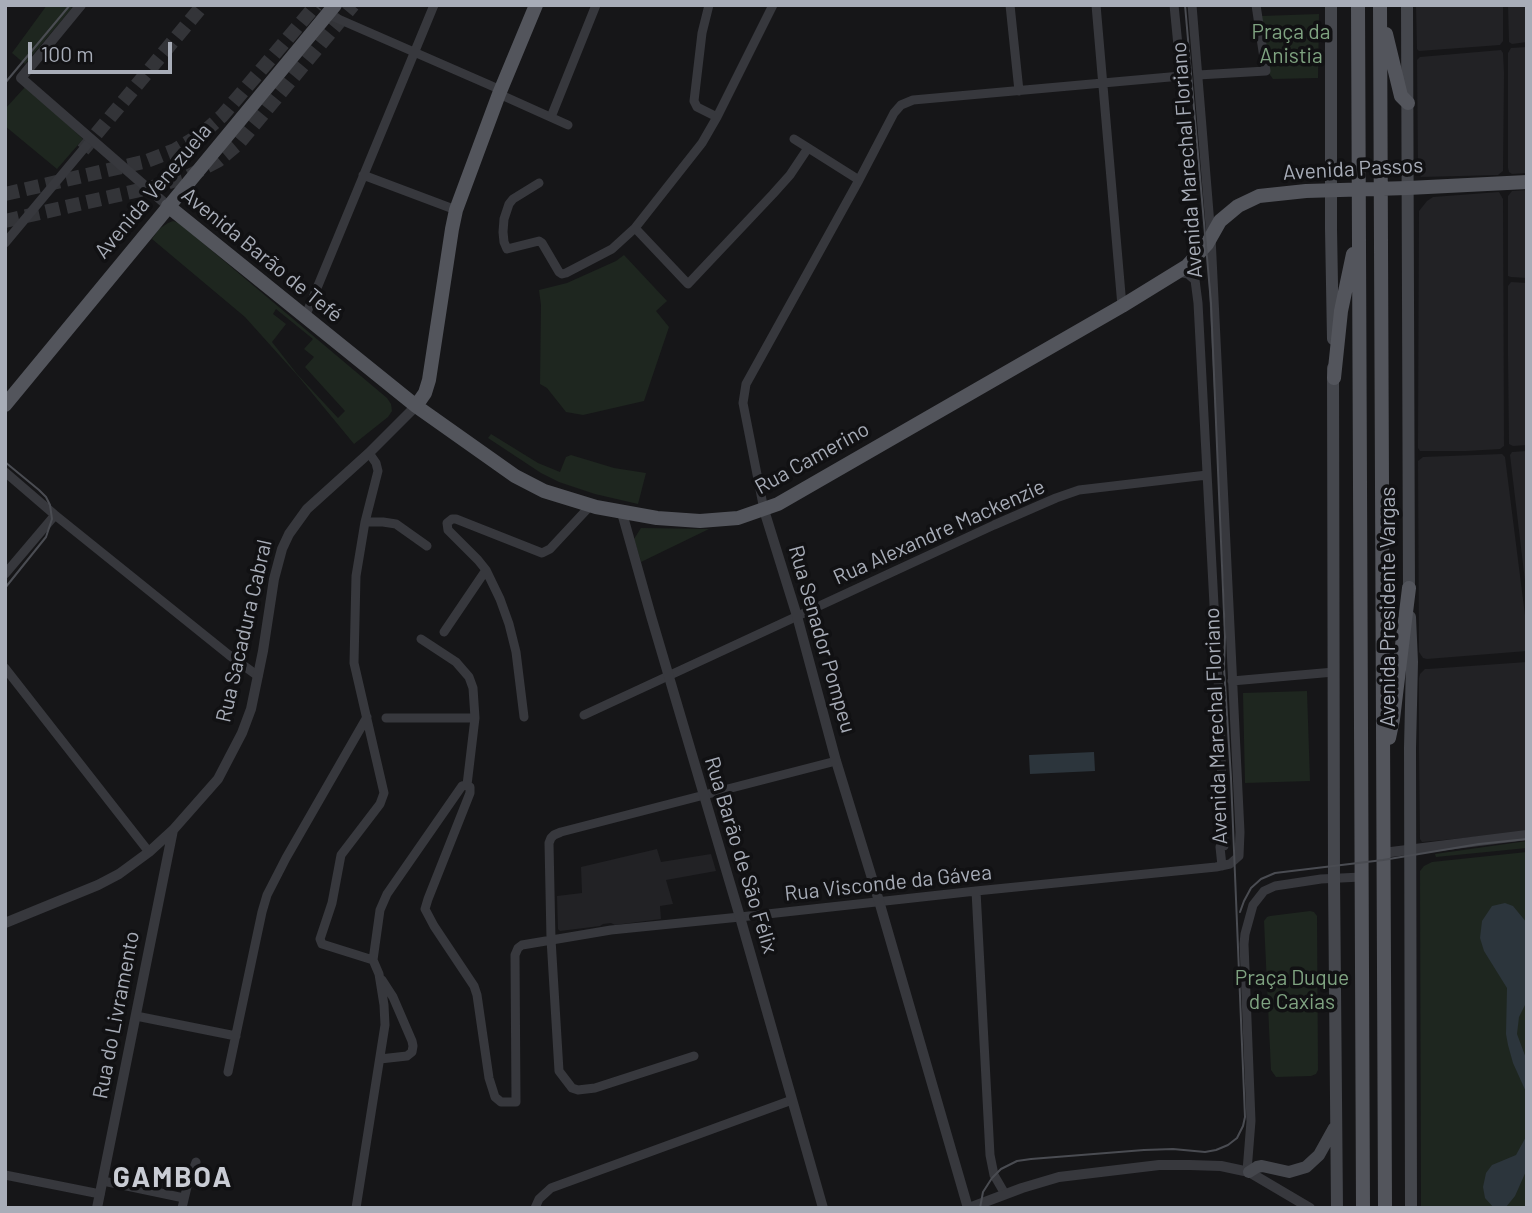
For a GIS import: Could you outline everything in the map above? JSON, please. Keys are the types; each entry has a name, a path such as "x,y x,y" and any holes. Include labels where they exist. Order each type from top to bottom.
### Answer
{"main road":[{"name":"Rua Sacadura Cabral","path":"416,406 425,393 429,380 456,210 536,5"},
{"path":"1331,5 1337,1208"},
{"name":"Avenida Presidente Vargas","path":"1358,5 1363,1208"},
{"name":"Avenida Presidente Vargas","path":"1407,5 1409,588 1412,662 1411,1208"},
{"path":"1380,7 1401,96 1408,103"},
{"name":"Avenida Presidente Vargas","path":"1380,7 1385,1208"},
{"name":"Avenida Venezuela","path":"5,405 331,10"},
{"name":"Avenida Passos","path":"1208,243 1220,221 1238,205 1259,195 1527,181"},
{"name":"Avenida Barão de Tefé","path":"168,206 416,406"},
{"path":"1334,378 1342,311 1359,228"},
{"name":"Rua Camerino","path":"416,406 530,484 557,496 657,519 700,521 738,518 789,498 1122,306 1187,266 1208,243"},
{"path":"1383,767 1394,719 1409,588"},
{"path":"1248,1172 1262,1166 1289,1172 1306,1167 1319,1155 1336,1124"}],"street":[{"name":"Avenida Barão de Tefé","path":"81,5 21,78 168,206"},
{"path":"305,317 434,5"},
{"path":"551,117 596,5"},
{"path":"709,5 702,33 694,101 697,107 718,117"},
{"path":"539,183 509,204 503,232 507,249 539,241 559,272 565,274 612,249 635,228 702,143 718,117 773,5"},
{"path":"1010,5 1019,91 1104,83"},
{"path":"1096,5 1122,306"},
{"name":"Avenida Marechal Floriano","path":"1104,83 1181,76 1174,5"},
{"name":"Avenida Marechal Floriano","path":"1177,272 1188,274 1195,280 1197,288 1219,699 1224,846 1220,847 1222,866 1235,861 1240,847 1208,243 1192,5"},
{"path":"1198,75 1266,71 1256,5"},
{"path":"331,10 415,53 568,124"},
{"name":"Rua Senador Pompeu","path":"968,1208 764,510 743,403 746,384 894,113 901,105 913,100 1019,91"},
{"path":"794,139 859,180"},
{"path":"5,243 91,140"},
{"path":"635,228 688,284 790,175 808,148"},
{"path":"363,175 456,210"},
{"name":"Rua Sacadura Cabral","path":"5,923 119,874 173,830 218,779 251,709 274,579 289,534 307,509 416,406"},
{"path":"369,453 378,471 365,522 356,576 354,638 356,676 384,790 383,799 341,855 332,903 320,942 325,946 373,960"},
{"path":"5,472 258,676"},
{"name":"Rua Alexandre Mackenzie","path":"584,715 994,525 1079,490 1207,475"},
{"path":"524,717 516,652 500,599 485,570 448,530 447,523 456,519 541,553 550,549 591,505"},
{"name":"Rua Barão de São Félix","path":"622,513 823,1208"},
{"path":"5,574 55,515"},
{"path":"365,522 396,524 427,546"},
{"path":"444,632 485,570"},
{"path":"380,1059 407,1056 411,1054 413,1046 393,997 373,960 380,910 387,894 460,788 467,785 475,718 473,688 469,677 456,662 421,639"},
{"path":"5,668 149,852"},
{"path":"1232,681 1334,672"},
{"path":"228,1072 267,895 367,716"},
{"path":"386,718 475,718"},
{"path":"694,1056 595,1088 578,1090 572,1088 559,1071 551,939 549,844 554,835 836,761"},
{"name":"Rua Visconde da Gávea","path":"467,785 470,787 470,793 425,909 474,986 487,1070 495,1097 501,1102 516,1102 515,955 522,945 611,930 1222,866"},
{"name":"Rua do Livramento","path":"97,1208 173,830"},
{"path":"1383,853 1527,835"},
{"path":"1248,1172 1251,1121 1244,944 1253,905 1260,894 1270,888 1335,878 1361,877"},
{"path":"976,891 990,1155 992,1170 1005,1194"},
{"path":"356,1208 385,1015 379,974"},
{"path":"136,1016 236,1036"},
{"path":"535,1208 539,1199 551,1188 792,1100"},
{"path":"103,1181 183,1203 196,1162"},
{"path":"968,1208 1059,1177 1159,1166 1221,1166 1248,1172 1310,1208"},
{"path":"5,1175 100,1194"}],"shaded area":[{"path":"1416,5 1503,5 1503,41 1500,45 1419,51"},
{"path":"1508,5 1527,5 1527,42 1509,42"},
{"path":"1527,47 1527,173 1512,174 1508,168 1508,53 1511,48"},
{"path":"1501,50 1504,73 1503,171 1498,175 1421,177 1418,167 1417,60 1420,57"},
{"path":"1527,190 1527,278 1511,277 1508,276 1508,196 1512,191"},
{"path":"1499,192 1503,199 1504,446 1500,449 1420,451 1419,211 1433,197"},
{"path":"1511,282 1527,283 1527,445 1513,446 1509,444 1508,286"},
{"path":"1527,451 1527,598 1510,455 1512,452"},
{"path":"1502,454 1505,457 1527,631 1527,651 1423,658 1419,652 1418,461 1423,457"},
{"path":"1527,662 1527,832 1422,842 1420,674 1425,669"},
{"path":"1094,752 1095,771 1030,774 1029,755"},
{"path":"657,849 661,862 711,854 716,871 666,880 673,904 660,906 661,919 560,931 558,929 557,896 582,893 581,867"},
{"path":"1505,903 1513,906 1527,923 1527,1001 1519,1017 1517,1034 1527,1061 1527,1094 1508,1045 1507,988 1484,951 1480,938 1482,921 1492,906"},
{"path":"1527,1135 1527,1169 1515,1196 1506,1207 1494,1208 1485,1198 1483,1187 1486,1173 1492,1165 1516,1155"}],"green space":[{"path":"47,5 68,5 72,8 25,64 12,53"},
{"name":"Praça da Anistia","path":"1319,14 1318,78 1273,79 1268,72 1261,16"},
{"path":"26,86 83,139 57,169 5,126 5,109"},
{"path":"168,223 179,223 387,398 392,411 388,417 354,444 245,317 152,239 159,229","holes":["276,309 313,339 304,349 314,357 305,367 345,411 338,418 297,374 272,342 286,324 273,314"]},
{"path":"624,255 667,301 656,311 669,327 644,401 583,415 566,412 547,388 540,384 539,290 567,283"},
{"path":"491,434 538,463 560,472 566,457 571,455 614,468 646,473 638,504 559,482 488,438"},
{"path":"641,528 709,529 641,562 634,539"},
{"path":"1307,691 1310,781 1245,783 1243,693"},
{"path":"1527,841 1527,848 1436,857 1435,854"},
{"path":"1527,852 1527,1208 1421,1208 1420,871 1432,862"},
{"name":"Praça Duque de Caxias","path":"1310,911 1317,916 1318,1070 1311,1076 1276,1077 1271,1070 1264,921 1270,916"}],"tunnel":[{"path":"83,150 203,5"},
{"path":"5,194 147,161 175,150 203,133 222,116 316,5"},
{"path":"5,221 153,187 189,176 219,160 239,143 353,5"}],"tram line":[{"path":"5,83 70,5"},
{"path":"980,1208 983,1192 992,1178 1001,1169 1017,1161 1144,1150 1216,1150 1237,1138 1245,1117 1224,667 1211,303 1185,5"},
{"path":"5,462 46,497 52,519 46,537 5,588"},
{"path":"1240,912 1251,888 1261,879 1275,873 1527,839"}],"district":[{"name":"GAMBOA","path":"173,1178"}]}
